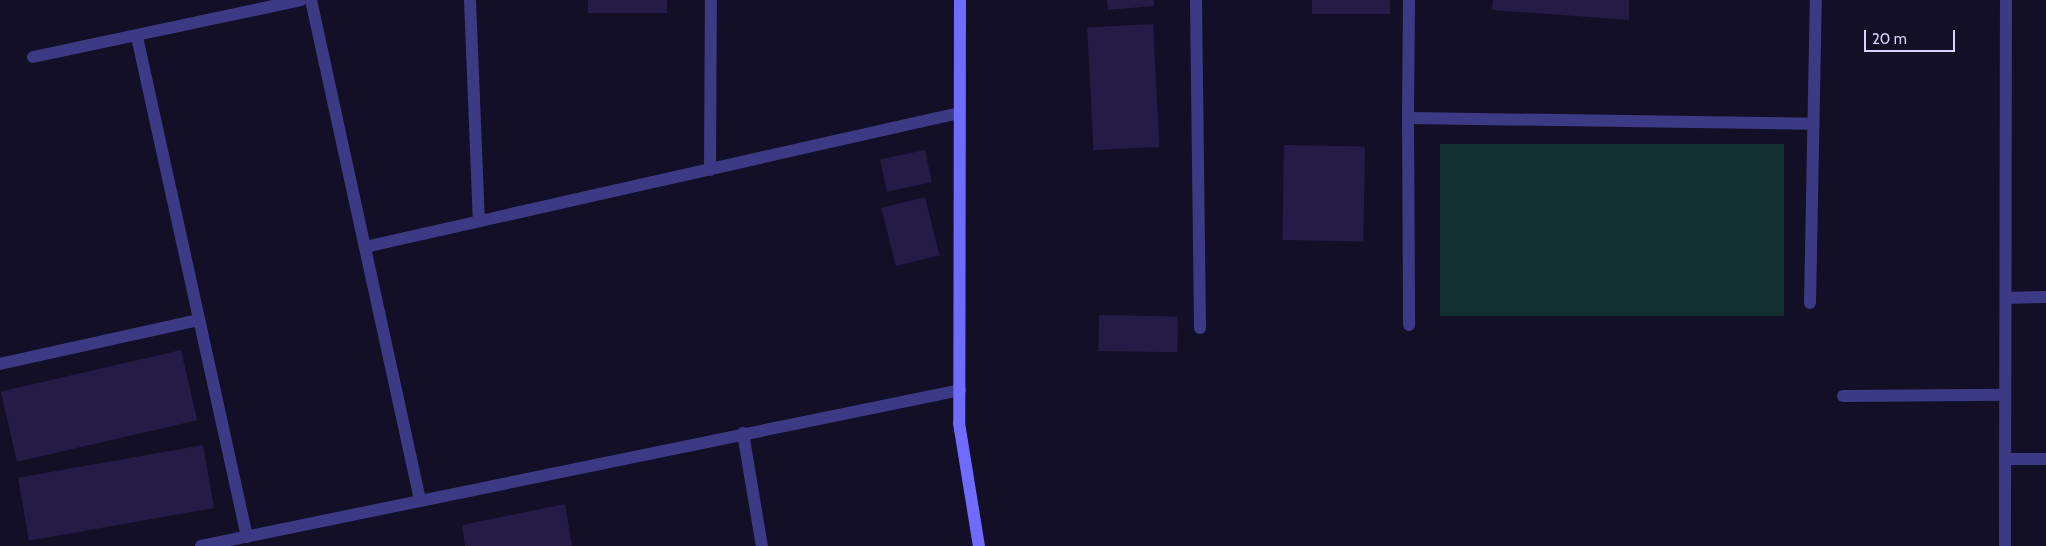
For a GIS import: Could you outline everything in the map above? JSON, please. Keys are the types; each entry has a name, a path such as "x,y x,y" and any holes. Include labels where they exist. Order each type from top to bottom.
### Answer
{"street":[{"path":"33,57 137,37 301,0"},
{"path":"311,0 420,500"},
{"path":"470,0 479,221"},
{"path":"710,170 711,0"},
{"path":"960,0 959,424 979,546"},
{"path":"1196,0 1200,328"},
{"path":"1409,0 1409,325"},
{"path":"1810,303 1816,0"},
{"path":"2005,546 2006,0"},
{"path":"137,37 247,536"},
{"path":"364,247 959,113"},
{"path":"1408,118 1813,124"},
{"path":"2006,298 2046,297"},
{"path":"0,364 199,320"},
{"path":"201,546 743,433 960,390"},
{"path":"1843,396 2005,395"},
{"path":"743,433 762,546"},
{"path":"2005,459 2046,459"}],"green space":[{"path":"1440,144 1784,144 1784,316 1440,316"}],"building":[{"path":"588,0 667,0 667,13 588,13"},
{"path":"1107,0 1154,0 1154,6 1108,10"},
{"path":"1312,0 1390,0 1390,14 1312,14"},
{"path":"1493,0 1629,0 1629,20 1492,10"},
{"path":"1153,24 1159,147 1094,150 1087,27"},
{"path":"1284,145 1365,146 1363,241 1282,240"},
{"path":"925,150 932,182 887,192 880,160"},
{"path":"925,197 940,255 896,266 881,208"},
{"path":"1099,315 1178,316 1177,352 1098,351"},
{"path":"181,350 197,420 17,462 1,392"},
{"path":"203,445 214,508 29,541 18,478"},
{"path":"565,504 572,546 465,546 462,525"}]}
